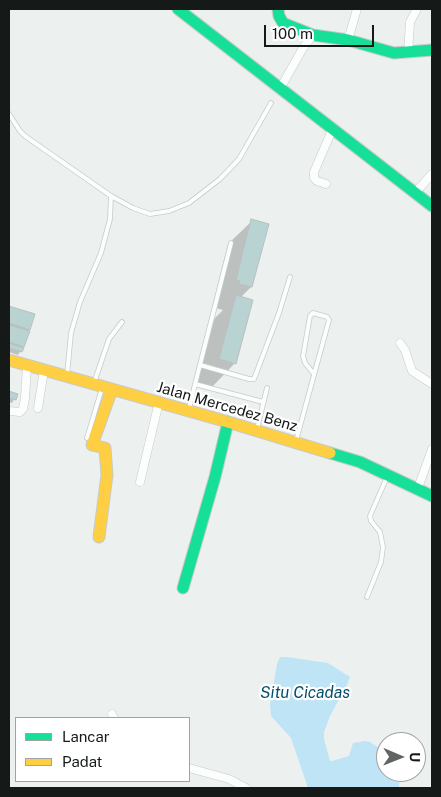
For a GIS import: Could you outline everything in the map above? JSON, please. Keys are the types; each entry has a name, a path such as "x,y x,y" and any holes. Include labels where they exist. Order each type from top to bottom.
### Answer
{"street":[{"path":"278,9 283,23 313,35 348,40 387,52 408,53 432,50"},
{"path":"348,40 357,9"},
{"path":"408,53 410,22 417,9"},
{"path":"184,11 432,206"},
{"path":"281,88 303,48 313,35"},
{"path":"326,184 314,178 314,172 333,128"},
{"path":"416,193 432,174"},
{"path":"400,343 405,350 412,371 432,384"},
{"name":"Jalan Mercedez Benz","path":"9,360 256,430 360,462 432,496"},
{"path":"9,411 22,411 25,398 27,366"},
{"path":"25,398 39,403 44,370"},
{"path":"99,537 107,475 105,448 92,446 103,386"},
{"path":"140,482 159,402"},
{"path":"183,588 215,477 228,422"},
{"path":"418,488 432,449"},
{"path":"190,768 229,779 246,788"}],"lane":[{"path":"9,114 25,136 111,196 133,208 150,214 169,212 189,203 220,179 239,159 271,103"},
{"path":"67,376 71,333 80,302 102,254 110,219 111,196"},
{"path":"188,411 231,243"},
{"path":"200,365 254,379 279,313 290,277"},
{"path":"295,442 314,374 329,320 327,316 313,314 310,316 303,356 305,363 314,374"},
{"path":"87,438 103,386 109,339 122,322"},
{"path":"195,384 263,402"},
{"path":"256,430 267,388"},
{"path":"368,597 381,562 384,546 380,532 371,521 370,516 388,474"}],"water":[{"name":"Situ Cicadas","path":"280,657 328,663 350,677 324,732 330,761 349,756 353,743 370,742 376,746 376,782 399,782 399,788 308,788 291,738 271,716 270,704"}],"building":[{"path":"251,219 269,224 252,287 239,284 240,281 236,280"},
{"path":"236,295 253,300 236,364 219,359"},
{"path":"9,306 35,314 30,330 9,323"},
{"path":"9,325 30,331 24,347 9,342"},
{"path":"9,343 24,348 22,352 9,348"},
{"path":"9,391 18,394 16,400 9,398"}],"traffic: fast":[{"path":"178,9 432,206"},
{"path":"278,9 283,23 313,35 348,40 394,53 432,50"},
{"path":"183,588 215,477 228,422"},
{"path":"330,453 360,462 432,496"}],"traffic: slow":[{"path":"9,360 330,453"},
{"path":"99,537 107,475 105,448 92,445 112,389"}]}
